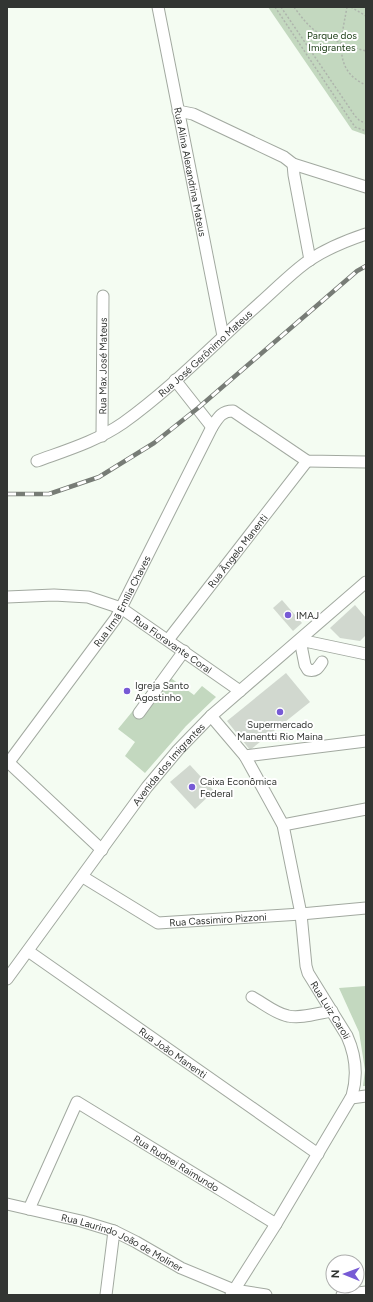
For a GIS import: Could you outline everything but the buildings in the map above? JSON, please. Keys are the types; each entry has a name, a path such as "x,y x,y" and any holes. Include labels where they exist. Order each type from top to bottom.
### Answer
{"street":[{"name":"Rua Alina Alexandrina Mateus","path":"158,7 223,336"},
{"path":"178,111 193,114 284,157 293,164 366,187"},
{"path":"293,164 310,260"},
{"name":"Rua José Gerônimo Mateus","path":"37,461 102,436 140,410 299,268 310,260 342,243 366,234"},
{"name":"Rua Max José Mateus","path":"102,436 103,296"},
{"path":"175,380 212,427"},
{"name":"Rua Irmã Emília Chaves","path":"8,761 116,618 212,427 220,416 226,411 233,411 307,461"},
{"path":"307,461 366,462"},
{"name":"Rua Ângelo Manenti","path":"168,640 307,461"},
{"name":"Avenida dos Imigrantes","path":"7,979 163,768 188,739 211,716 366,582"},
{"name":"Rua Fioravante Coral","path":"7,597 54,594 88,597 121,608 240,691"},
{"path":"322,662 316,670 308,670 305,665 300,640 366,654"},
{"path":"139,713 184,651"},
{"name":"Rua Luiz Caroli","path":"211,716 245,756 282,825 301,914 308,973 348,1036 354,1056 356,1078 351,1098 233,1293"},
{"path":"245,756 366,741"},
{"path":"8,761 102,850"},
{"path":"282,825 366,809"},
{"name":"Rua Cassimiro Pizzoni","path":"83,877 158,923 301,914 366,908"},
{"name":"Rua João Manenti","path":"28,951 318,1154"},
{"path":"252,997 288,1016 302,1016 332,1011"},
{"path":"351,1098 366,1096"},
{"name":"Rua Rudnei Raimundo","path":"29,1209 77,1102 276,1224"},
{"name":"Rua Laurindo João de Moliner","path":"7,1204 81,1221 114,1231 181,1268 233,1293 266,1295"},
{"path":"106,1295 114,1231"}],"path":[{"path":"275,7 355,127 366,131"},
{"path":"282,7 354,116 360,121 366,123"},
{"path":"294,7 304,21 317,33 328,39 366,51"},
{"path":"347,7 340,43 341,55 345,67 354,78 366,85"},
{"path":"351,7 366,16"}],"green space":[{"name":"Parque dos Imigrantes","path":"268,7 366,7 366,135 352,130"},
{"path":"164,673 194,695 202,686 216,697 186,726 145,773 125,756 135,742 118,729"},
{"path":"366,986 366,1086 363,1086 365,1070 359,1032 339,988"}],"railway":[{"path":"7,494 49,494 99,477 154,443 198,408 357,271 366,266"}],"place":[{"name":"IMAJ","path":"288,615"},
{"name":"Igreja Santo Agostinho","path":"127,691"},
{"name":"Supermercado Manentti Rio Maina","path":"280,712"},
{"name":"Caixa Econômica Federal","path":"192,787"}]}
